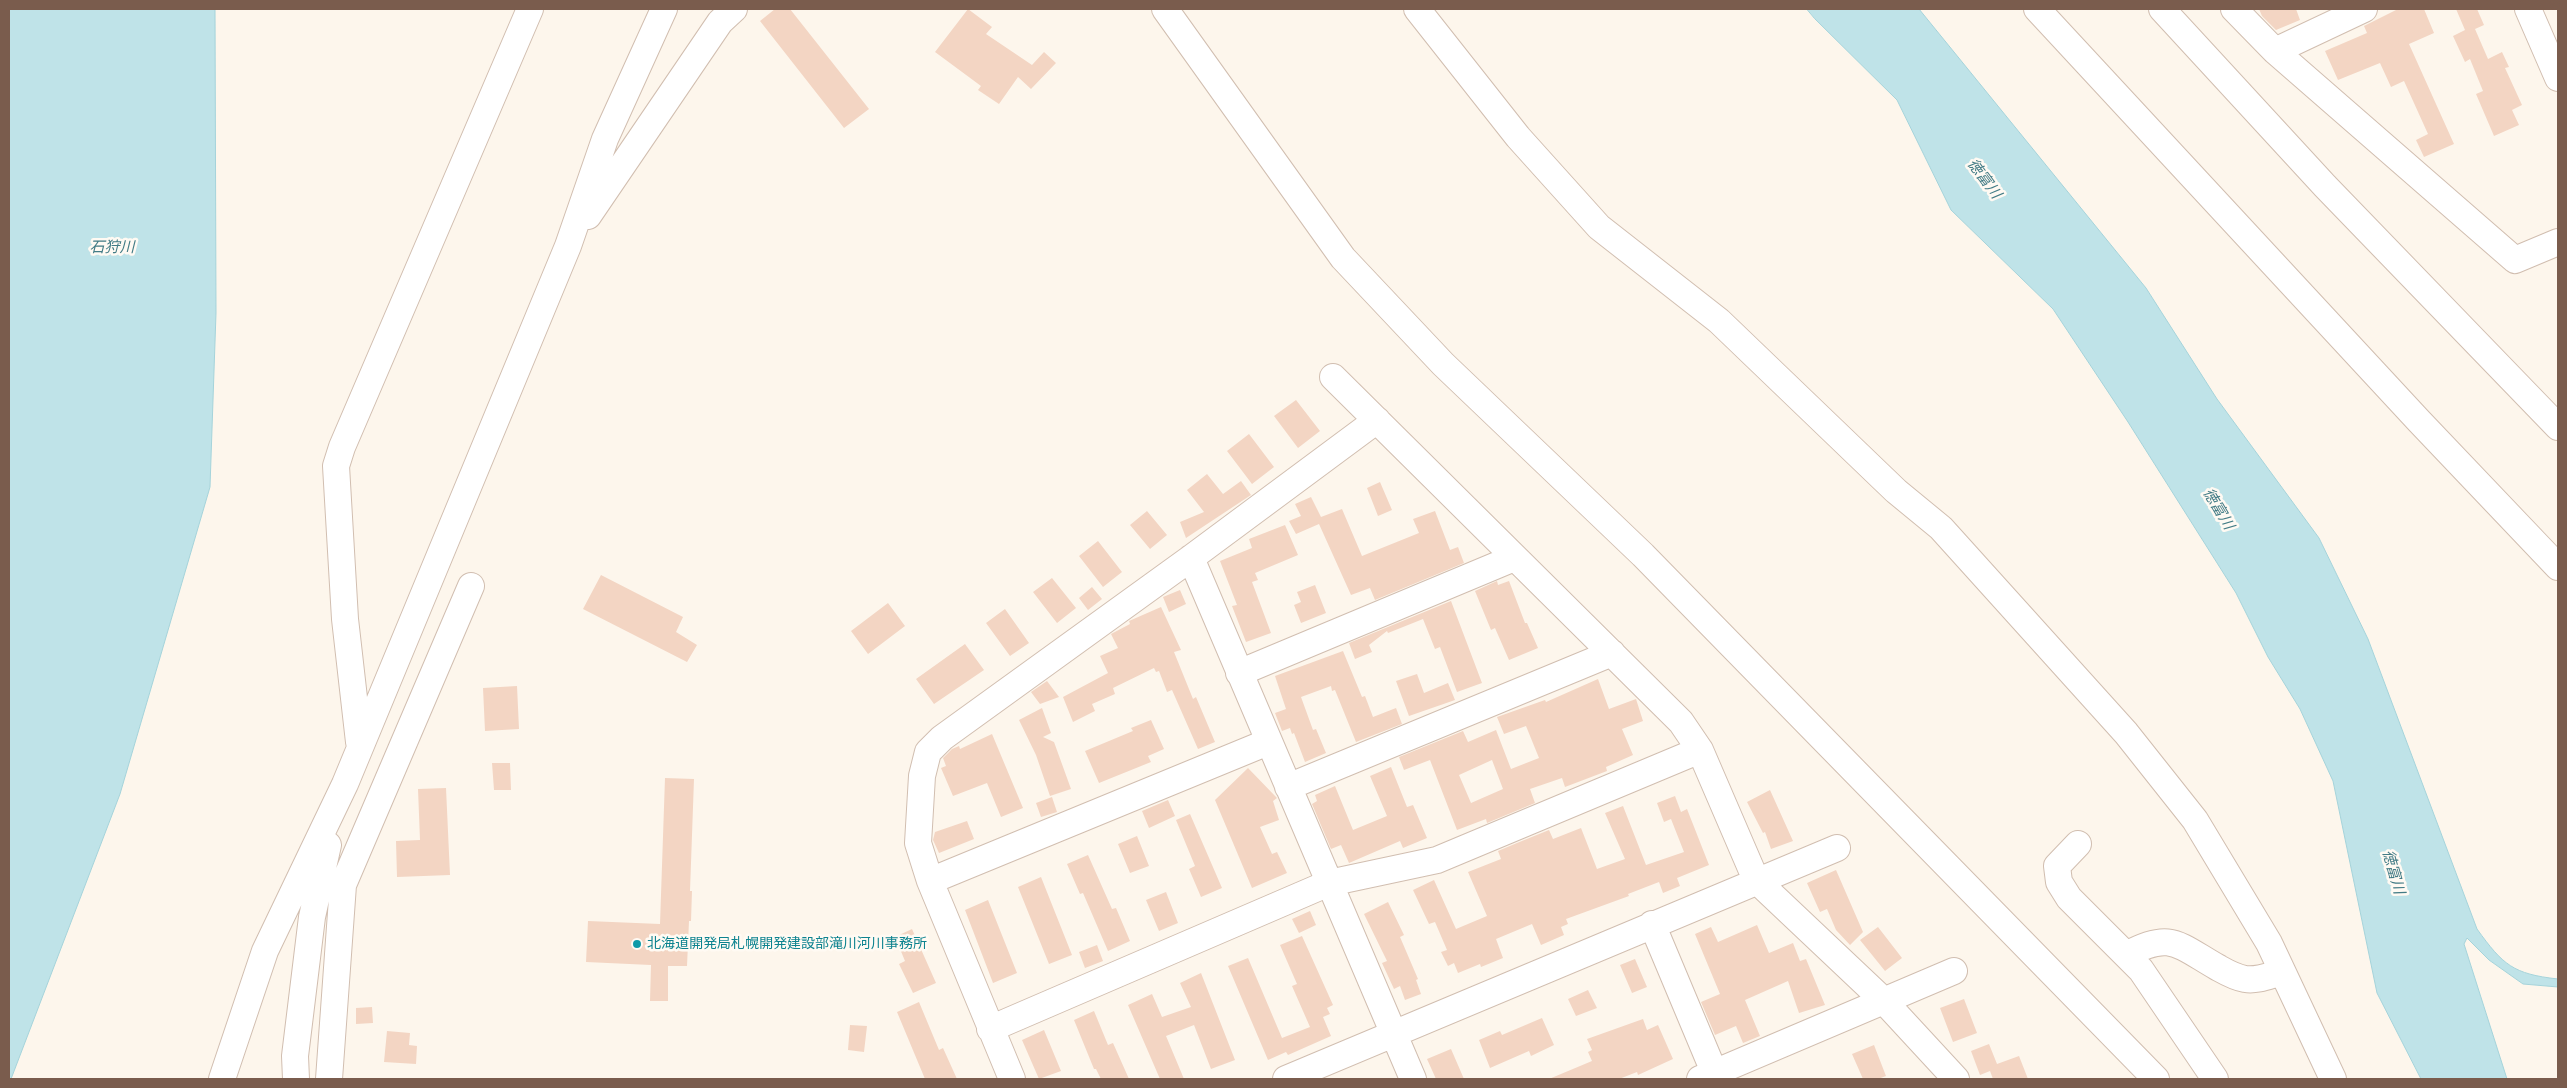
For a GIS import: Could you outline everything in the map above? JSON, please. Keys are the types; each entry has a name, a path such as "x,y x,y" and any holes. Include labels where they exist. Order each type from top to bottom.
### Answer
{"street":[{"path":"360,745 345,619 336,466 342,447 530,9"},
{"path":"222,1079 265,951 345,784 568,246 605,139 664,9"},
{"path":"568,246 720,22 734,9"},
{"path":"1165,9 1343,258 1443,364 1643,555 2156,1079"},
{"path":"1418,9 1518,137 1599,227 1719,321 1896,491 1941,528 2126,733 2195,820 2269,944 2333,1079"},
{"path":"2037,9 2419,421 2558,567"},
{"path":"2162,9 2325,186 2558,427"},
{"path":"2234,9 2275,51 2515,260 2558,242"},
{"path":"2275,51 2362,9"},
{"path":"2528,9 2558,78"},
{"path":"1333,377 1681,722 1700,750 1756,880 1884,1000 1956,1079"},
{"path":"1012,1079 930,881 918,843 922,776 928,752 942,738 1191,558 1377,420"},
{"path":"1191,558 1413,1079"},
{"path":"1239,673 1514,558"},
{"path":"329,1079 342,884 471,586"},
{"path":"1288,787 1612,653"},
{"path":"930,881 1268,742"},
{"path":"990,1029 1329,883 1437,860 1700,750"},
{"path":"296,1079 295,1056 312,917 320,873 345,784"},
{"path":"2078,844 2057,866 2058,882 2069,898 2141,970 2215,1079"},
{"path":"1286,1079 1756,880 1837,848"},
{"path":"1652,924 1711,1077 1954,971"},
{"path":"2126,955 2148,943 2165,940 2185,948 2231,975 2245,979 2258,979 2282,972"}],"water":[{"name":"石狩川","path":"9,9 215,9 216,313 210,487 120,794 11,1079 9,1079"},
{"name":"徳富川","path":"1807,9 1919,9 2146,288 2217,399 2319,538 2368,639 2477,929 2494,951 2510,966 2530,974 2558,979 2558,987 2523,984 2489,960 2467,938 2464,944 2507,1079 2421,1079 2377,993 2333,781 2300,709 2268,657 2236,593 2128,422 2053,309 1951,210 1897,100"}],"building":[{"path":"775,9 790,9 869,109 844,128 760,21"},
{"path":"968,9 992,27 986,34 1032,65 1044,52 1056,63 1031,89 1018,77 999,104 978,90 981,86 935,52"},
{"path":"2259,9 2296,9 2300,20 2276,30 2262,16"},
{"path":"2398,9 2424,9 2434,33 2409,44 2454,144 2424,157 2416,140 2428,134 2404,81 2391,87 2380,63 2338,80 2325,51 2367,33 2364,26"},
{"path":"2456,9 2477,9 2484,25 2475,29 2488,59 2502,52 2509,67 2505,68 2522,105 2512,110 2519,125 2494,136 2476,94 2483,91 2470,59 2465,62 2453,36 2465,30"},
{"path":"1296,400 1320,431 1298,448 1274,416"},
{"path":"1249,434 1274,467 1252,484 1227,451"},
{"path":"1207,474 1223,494 1241,481 1251,495 1186,538 1180,522 1204,512 1187,490"},
{"path":"1380,482 1392,510 1378,516 1367,488"},
{"path":"1311,497 1321,517 1342,509 1362,556 1419,533 1413,519 1435,511 1450,550 1458,547 1464,563 1375,600 1370,588 1351,595 1319,524 1296,534 1289,521 1301,516 1295,504"},
{"path":"1147,511 1167,535 1150,549 1130,525"},
{"path":"1285,525 1298,555 1255,573 1258,580 1252,582 1271,633 1246,642 1232,606 1237,605 1220,561 1252,548 1249,539"},
{"path":"1098,541 1122,572 1103,587 1079,556"},
{"path":"601,575 683,617 676,632 697,645 687,662 583,609"},
{"path":"1052,578 1076,608 1057,623 1033,592"},
{"path":"1497,581 1498,585 1509,581 1525,623 1527,623 1538,648 1509,660 1495,628 1491,630 1475,591"},
{"path":"1315,585 1326,613 1301,623 1294,605 1301,602 1297,592"},
{"path":"1092,587 1102,599 1088,610 1079,598"},
{"path":"1180,590 1186,604 1169,612 1163,597"},
{"path":"1451,601 1482,683 1457,692 1440,647 1435,649 1423,619 1388,633 1387,631 1369,645 1372,652 1355,659 1349,643"},
{"path":"888,603 905,626 868,654 851,631"},
{"path":"1161,607 1181,650 1174,652 1193,699 1196,697 1215,742 1198,749 1172,690 1167,692 1159,671 1156,672 1154,668 1113,688 1115,694 1092,704 1095,711 1073,722 1063,697 1108,673 1100,656 1118,648 1111,634 1130,624 1129,621"},
{"path":"1005,609 1029,643 1010,656 986,623"},
{"path":"965,644 984,670 934,704 916,679"},
{"path":"1343,651 1362,697 1365,696 1373,717 1396,708 1402,724 1356,742 1335,690 1332,691 1331,686 1301,697 1313,730 1316,729 1326,753 1305,762 1294,733 1292,734 1290,728 1282,731 1275,713 1286,709 1275,676"},
{"path":"1417,674 1424,693 1448,683 1455,700 1409,716 1396,681"},
{"path":"1598,679 1609,709 1636,699 1643,721 1622,729 1633,755 1606,767 1607,771 1565,787 1562,778 1530,789 1535,803 1487,823 1486,819 1457,830 1430,760 1404,770 1399,757 1463,731 1468,742 1496,730 1511,769 1539,758 1526,726 1504,734 1497,717 1545,700 1546,702","holes":["1492,760 1503,789 1471,803 1459,775"]},
{"path":"1047,681 1059,697 1040,704 1031,692"},
{"path":"517,686 519,729 485,731 483,688"},
{"path":"1042,708 1051,733 1043,737 1054,742 1071,789 1050,796 1036,755 1019,720"},
{"path":"1151,720 1164,749 1148,756 1151,762 1099,783 1085,751 1133,731 1131,728"},
{"path":"992,734 1023,808 1001,817 987,783 953,796 941,768 946,766 943,758 952,749 959,746 960,749"},
{"path":"492,763 510,763 511,790 494,790"},
{"path":"1391,767 1407,807 1413,805 1427,838 1403,848 1400,841 1349,863 1341,845 1331,849 1312,804 1317,801 1315,795 1335,786 1353,830 1387,816 1370,776"},
{"path":"1248,768 1277,798 1273,801 1279,820 1260,827 1272,854 1277,852 1287,873 1252,888 1215,800"},
{"path":"665,778 694,779 690,891 692,891 691,921 689,921 687,966 668,966 668,1001 650,1001 651,965 586,962 588,921 660,924"},
{"path":"446,788 450,875 397,877 396,841 420,840 418,789"},
{"path":"1770,790 1793,841 1771,849 1765,832 1763,833 1747,802"},
{"path":"1675,796 1681,812 1687,809 1709,865 1677,878 1680,886 1663,893 1659,882 1628,894 1629,896 1566,919 1568,924 1561,927 1564,935 1541,945 1532,924 1496,939 1503,958 1481,967 1480,964 1458,973 1454,963 1448,966 1441,952 1447,950 1435,922 1429,924 1413,890 1434,880 1456,929 1487,916 1468,872 1501,859 1498,851 1517,843 1549,830 1553,839 1581,828 1597,869 1625,859 1605,813 1623,806 1646,865 1684,852 1671,819 1664,822 1657,803"},
{"path":"1052,797 1057,812 1041,817 1036,803"},
{"path":"1168,800 1175,816 1149,828 1142,811"},
{"path":"1190,814 1222,888 1201,897 1189,869 1195,866 1176,820"},
{"path":"967,821 974,839 939,853 933,840 935,832"},
{"path":"1137,836 1149,866 1130,873 1118,844"},
{"path":"1088,855 1112,909 1116,908 1130,941 1108,951 1083,893 1080,894 1067,864"},
{"path":"1836,870 1863,932 1850,945 1836,930 1827,909 1820,912 1807,883"},
{"path":"1041,877 1072,955 1049,964 1018,887"},
{"path":"1166,892 1178,923 1159,931 1146,900"},
{"path":"988,900 1017,973 993,983 965,910"},
{"path":"1388,902 1404,935 1400,937 1418,979 1416,980 1421,994 1405,1000 1400,986 1394,989 1382,963 1387,961 1364,914"},
{"path":"1310,911 1316,925 1299,933 1292,919"},
{"path":"1757,925 1769,953 1793,943 1800,961 1806,959 1825,1005 1799,1013 1788,981 1745,1000 1760,1036 1743,1043 1736,1026 1715,1035 1701,1002 1720,994 1695,934 1711,927 1718,942"},
{"path":"1878,927 1902,958 1885,971 1860,940"},
{"path":"912,929 936,983 913,993 899,964 905,961 895,937"},
{"path":"1302,936 1333,1005 1327,1008 1330,1014 1323,1017 1331,1036 1288,1055 1286,1052 1268,1060 1228,966 1248,958 1282,1038 1310,1027 1292,986 1297,984 1280,945"},
{"path":"1097,945 1103,961 1085,968 1079,952"},
{"path":"1635,959 1647,987 1632,993 1620,965"},
{"path":"1201,973 1235,1060 1211,1069 1194,1025 1166,1036 1184,1079 1160,1079 1128,1005 1152,994 1162,1017 1191,1007 1180,983"},
{"path":"1588,990 1597,1008 1576,1016 1568,999"},
{"path":"1964,999 1977,1033 1953,1042 1940,1008"},
{"path":"919,1002 939,1050 943,1048 957,1079 925,1079 897,1012"},
{"path":"372,1007 373,1023 356,1024 356,1008"},
{"path":"1094,1011 1108,1045 1113,1043 1129,1079 1101,1079 1096,1069 1094,1069 1074,1020"},
{"path":"1542,1018 1554,1045 1531,1056 1529,1051 1490,1068 1479,1040 1500,1031 1502,1035"},
{"path":"1643,1019 1647,1030 1658,1025 1673,1059 1638,1075 1637,1072 1619,1079 1549,1079 1592,1061 1588,1052 1592,1050 1587,1039"},
{"path":"850,1025 867,1026 864,1052 848,1050"},
{"path":"1044,1030 1061,1071 1039,1079 1022,1040"},
{"path":"387,1031 410,1033 409,1045 417,1046 416,1064 384,1062"},
{"path":"1989,1044 1997,1064 2019,1056 2028,1079 1993,1079 1990,1071 1980,1075 1971,1051"},
{"path":"1874,1045 1886,1076 1878,1079 1863,1079 1852,1054"},
{"path":"1451,1049 1464,1079 1436,1079 1427,1059"}],"place":[{"name":"北海道開発局札幌開発建設部滝川河川事務所","path":"637,944"}]}
